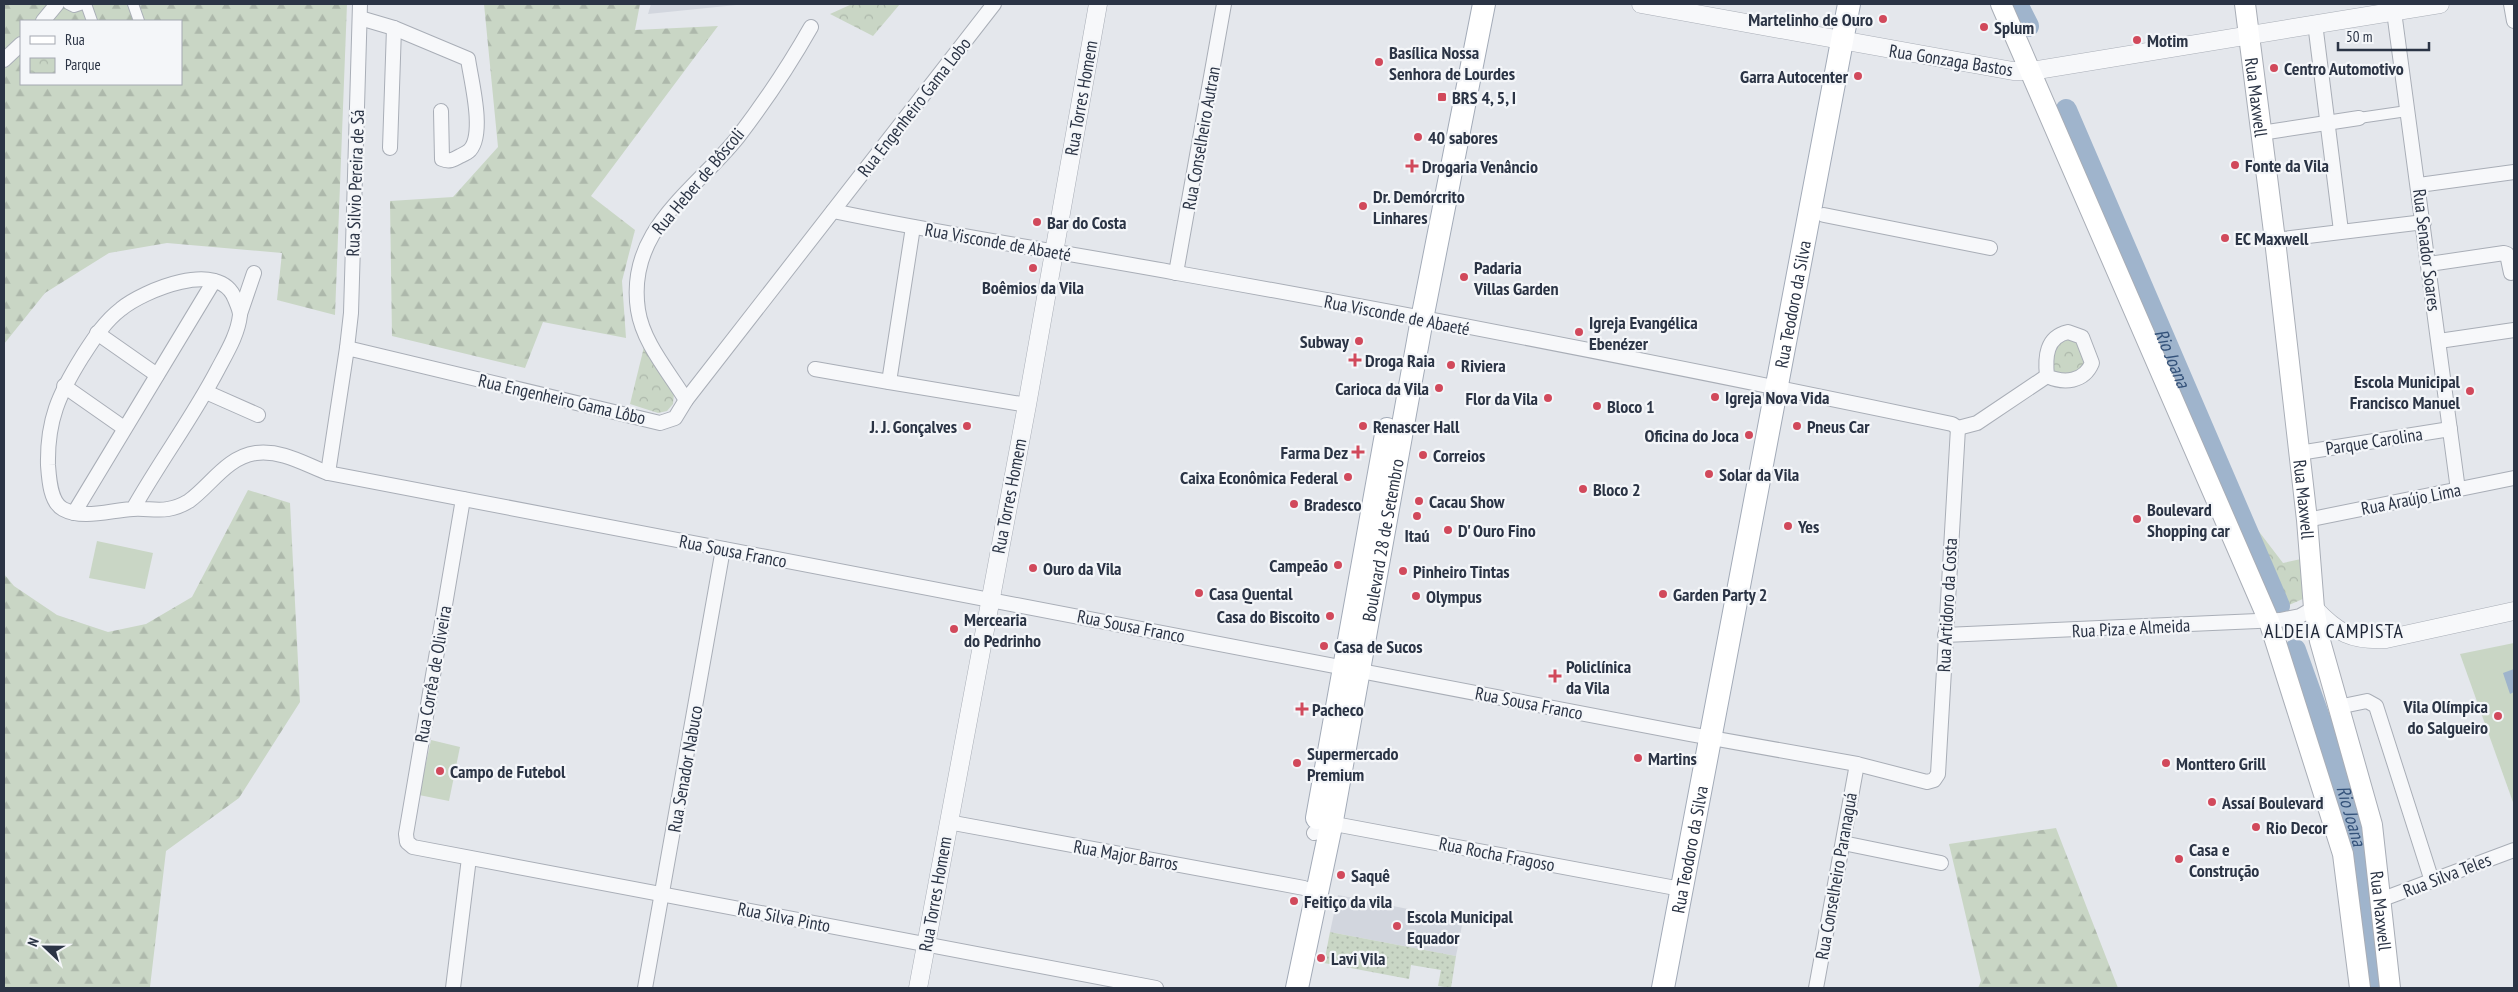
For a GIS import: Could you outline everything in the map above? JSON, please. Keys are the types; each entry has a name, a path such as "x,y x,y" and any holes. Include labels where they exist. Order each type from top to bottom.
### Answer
{"main road":[{"name":"Boulevard 28 de Setembro","path":"1296,988 1469,4"},
{"name":"Boulevard 28 de Setembro","path":"1414,318 1484,4"},
{"name":"Rua Teodoro da Silva","path":"1663,988 1849,4"},
{"name":"Rua Maxwell","path":"2001,4 2269,621 2344,854 2360,988"},
{"name":"Rua Maxwell","path":"2245,4 2275,240 2307,520 2314,608 2320,641 2372,825 2390,988"},
{"name":"Boulevard 28 de Setembro","path":"1281,988 1304,888 1323,829"}],"street":[{"path":"44,20 57,4"},
{"path":"68,4 74,7 84,4 92,20"},
{"path":"133,4 139,20"},
{"name":"Rua Silvio Pereira de Sá","path":"347,348 351,304 360,4"},
{"name":"Rua Engenheiro Gama Lobo","path":"833,211 994,4"},
{"name":"Rua Torres Homem","path":"918,988 1098,4"},
{"name":"Rua Conselheiro Autran","path":"1176,273 1224,4"},
{"name":"Rua Gonzaga Bastos","path":"1641,4 1659,5 1842,42 2001,70 2031,71 2248,35 2393,7 2440,4"},
{"path":"2511,4 2514,21"},
{"name":"Rua Senador Soares","path":"2393,7 2424,222 2458,490"},
{"path":"360,18 394,28 468,59 477,120 474,142 469,150 447,161 442,159 441,111"},
{"path":"2315,23 2341,231"},
{"name":"Rua Heber de Bôscoli","path":"686,400 645,335 638,310 638,284 644,251 653,230 738,137 811,27"},
{"path":"390,148 394,28"},
{"path":"4,60 20,45"},
{"path":"2261,133 2407,110"},
{"path":"2419,185 2514,172"},
{"name":"Rua Visconde de Abaeté","path":"833,211 913,228 1176,273 1414,318 1776,388 1952,424 1958,428"},
{"name":"Rua Engenheiro Gama Lôbo","path":"347,348 660,423 674,418 833,211"},
{"path":"1824,215 1990,248"},
{"path":"2275,240 2424,222"},
{"path":"889,382 913,228"},
{"path":"2429,264 2506,253 2511,273"},
{"path":"133,509 206,392 232,342 254,273"},
{"path":"214,282 74,513 61,508 53,498 48,468 48,437 55,405 64,386 97,333 120,310 142,295 160,286 185,280 214,282 226,286 233,295 240,314"},
{"path":"2439,341 2514,330"},
{"path":"97,333 157,375"},
{"path":"328,473 347,348"},
{"path":"815,369 1026,405"},
{"path":"1958,428 1977,423 2048,376"},
{"path":"64,386 124,428"},
{"path":"206,392 258,416"},
{"name":"Rua Artidoro da Costa","path":"1934,780 1938,774 1958,428"},
{"name":"Parque Carolina","path":"2299,453 2450,429"},
{"name":"Rua Sousa Franco","path":"74,513 133,509 170,509 188,501 234,460 254,453 272,453 293,457 328,473 1709,738 1856,764 1928,782 1934,780"},
{"name":"Rua Araújo Lima","path":"2307,520 2514,478"},
{"name":"Rua Corrêa de Oliveira","path":"413,847 407,842 406,834 463,499"},
{"name":"Rua Senador Nabuco","path":"645,988 723,549"},
{"path":"2314,608 2328,624 2344,634 2370,640 2514,611"},
{"name":"Rua Piza e Almeida","path":"1945,636 2269,621 2300,616 2314,608"},
{"path":"2338,707 2367,700 2376,706 2432,881"},
{"name":"Rua Conselheiro Paranaguá","path":"1816,988 1856,764"},
{"name":"Rua Major Barros","path":"948,822 1304,888"},
{"name":"Rua Rocha Fragoso","path":"1323,829 1340,825 1681,889"},
{"path":"1842,843 1940,863"},
{"name":"Rua Silva Pinto","path":"413,847 1156,988"},
{"name":"Rua Silva Teles","path":"2380,900 2514,850"},
{"path":"453,988 469,858"}],"shaded area":[{"path":"651,4 746,4 648,14"},
{"name":"Escola Municipal Equador","path":"1338,895 1463,920 1456,956 1330,932"}],"green space":[{"path":"4,4 347,4 335,315 277,300 282,253 167,243 109,253 45,293 4,344"},
{"path":"484,4 640,4 635,30 718,26 591,196 635,230 622,281 626,338 543,322 525,368 392,336 390,201 453,197 498,147"},
{"path":"852,4 900,4 873,36 830,14"},
{"path":"2057,338 2076,338 2089,358 2075,376 2050,373 2051,348"},
{"path":"644,347 674,394 673,404 667,411 658,413 630,404"},
{"path":"248,490 290,503 300,702 239,798 166,851 150,987 152,988 4,988 4,574 14,586 57,615 108,632 146,624 192,597"},
{"path":"2257,529 2283,563 2301,559 2305,598 2289,605"},
{"path":"97,541 153,553 145,589 89,578"},
{"name":"Vila Olímpica do Salgueiro","path":"2514,643 2514,805 2460,654"},
{"name":"Campo de Futebol","path":"431,740 460,747 449,801 419,795"},
{"path":"2056,828 2118,988 1978,988 1981,981 1949,844"},
{"path":"1330,932 1456,956 1451,988 1438,986 1441,970 1411,965 1409,979 1324,963"}],"water":[{"path":"2514,669 2514,692 2510,694 2503,673"}],"waterway":[{"name":"Rio Joana","path":"2017,4 2028,26"},
{"name":"Rio Joana","path":"2066,110 2279,606"},
{"name":"Rio Joana","path":"2295,650 2340,776 2361,848 2378,988"}],"place":[{"name":"Martelinho de Ouro","path":"1883,19"},
{"name":"Splum","path":"1984,27"},
{"name":"Motim","path":"2137,40"},
{"name":"Basílica Nossa Senhora de Lourdes","path":"1379,62"},
{"name":"Centro Automotivo","path":"2274,68"},
{"name":"Garra Autocenter","path":"1858,76"},
{"name":"BRS 4, 5, I","path":"1442,97"},
{"name":"40 sabores","path":"1418,137"},
{"name":"Fonte da Vila","path":"2235,165"},
{"name":"Drogaria Venâncio","path":"1412,166"},
{"name":"Dr. Demórcrito Linhares","path":"1363,206"},
{"name":"Bar do Costa","path":"1037,222"},
{"name":"EC Maxwell","path":"2225,238"},
{"name":"Boêmios da Vila","path":"1033,268"},
{"name":"Padaria Villas Garden","path":"1464,277"},
{"name":"Igreja Evangélica Ebenézer","path":"1579,332"},
{"name":"Subway","path":"1359,341"},
{"name":"Droga Raia","path":"1355,360"},
{"name":"Riviera","path":"1451,365"},
{"name":"Carioca da Vila","path":"1439,388"},
{"name":"Escola Municipal Francisco Manuel","path":"2470,391"},
{"name":"Igreja Nova Vida","path":"1715,397"},
{"name":"Flor da Vila","path":"1548,398"},
{"name":"Bloco 1","path":"1597,406"},
{"name":"J. J. Gonçalves","path":"967,426"},
{"name":"Renascer Hall","path":"1363,426"},
{"name":"Pneus Car","path":"1797,426"},
{"name":"Oficina do Joca","path":"1749,435"},
{"name":"Farma Dez","path":"1358,452"},
{"name":"Correios","path":"1423,455"},
{"name":"Solar da Vila","path":"1709,474"},
{"name":"Caixa Econômica Federal","path":"1348,477"},
{"name":"Bloco 2","path":"1583,489"},
{"name":"Cacau Show","path":"1419,501"},
{"name":"Bradesco","path":"1294,504"},
{"name":"Itaú","path":"1417,516"},
{"name":"Boulevard Shopping car","path":"2137,519"},
{"name":"Yes","path":"1788,526"},
{"name":"D' Ouro Fino","path":"1448,530"},
{"name":"Campeão","path":"1338,565"},
{"name":"Ouro da Vila","path":"1033,568"},
{"name":"Pinheiro Tintas","path":"1403,571"},
{"name":"Casa Quental","path":"1199,593"},
{"name":"Garden Party 2","path":"1663,594"},
{"name":"Olympus","path":"1416,596"},
{"name":"Casa do Biscoito","path":"1330,616"},
{"name":"Mercearia do Pedrinho","path":"954,629"},
{"name":"Casa de Sucos","path":"1324,646"},
{"name":"Policlínica da Vila","path":"1555,676"},
{"name":"Pacheco","path":"1302,709"},
{"name":"Vila Olímpica do Salgueiro","path":"2498,716"},
{"name":"Martins","path":"1638,758"},
{"name":"Supermercado Premium","path":"1297,763"},
{"name":"Monttero Grill","path":"2166,763"},
{"name":"Campo de Futebol","path":"440,771"},
{"name":"Assaí Boulevard","path":"2212,802"},
{"name":"Rio Decor","path":"2256,827"},
{"name":"Casa e Construção","path":"2179,859"},
{"name":"Saquê","path":"1341,875"},
{"name":"Feitiço da vila","path":"1294,901"},
{"name":"Escola Municipal Equador","path":"1397,926"},
{"name":"Lavi Vila","path":"1321,958"}],"district":[{"name":"ALDEIA CAMPISTA","path":"2334,631"}]}
